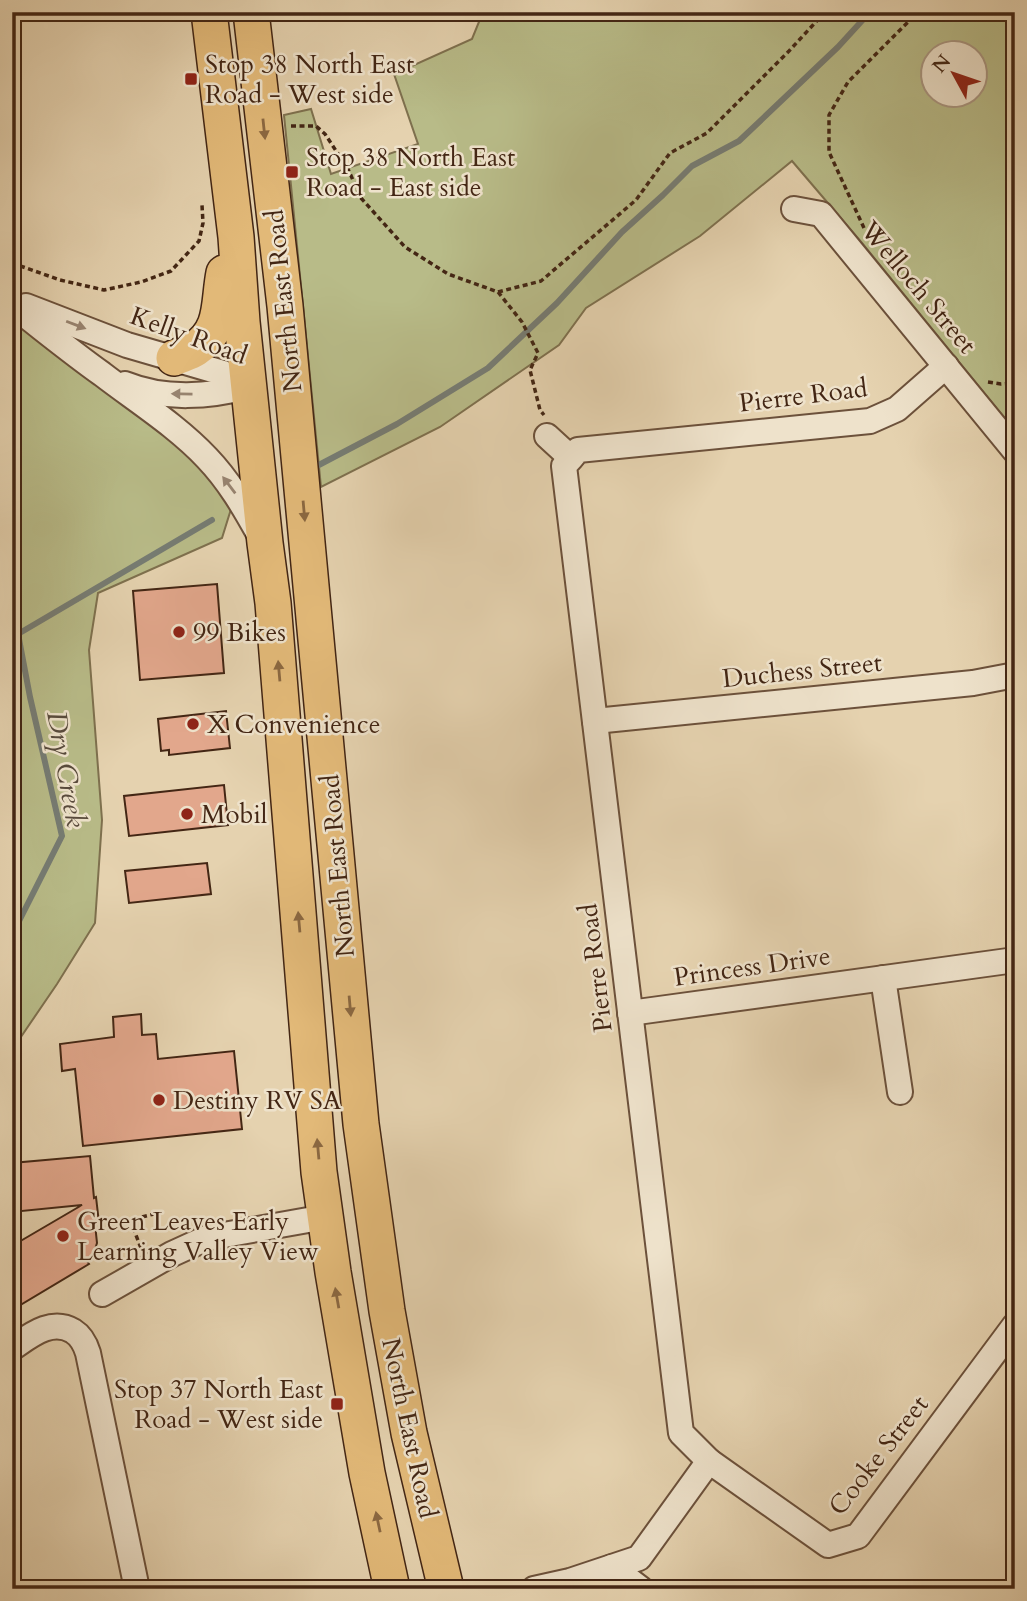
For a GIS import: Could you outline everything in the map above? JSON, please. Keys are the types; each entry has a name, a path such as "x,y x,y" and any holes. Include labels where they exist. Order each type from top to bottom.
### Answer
{"highway":[{"name":"North East Road","path":"209,12 236,237 242,322 273,603 318,1158 333,1272 367,1473 392,1589"},
{"name":"North East Road","path":"251,12 285,306 361,1124 387,1311 409,1433 446,1589"},
{"path":"174,358 194,350 216,326 225,265 236,237"},
{"path":"285,306 267,360 259,376 249,386 274,412 297,443"},
{"path":"367,1163 351,1197 326,1217 355,1233 379,1256"}],"street":[{"name":"Welloch Street","path":"794,209 821,214 1015,451"},
{"name":"Kelly Road","path":"12,303 127,345 223,373 249,386"},
{"name":"Kelly Road","path":"12,303 206,457 236,493 265,543"},
{"name":"Pierre Road","path":"709,1461 681,1433 564,466 578,450 870,421 897,409 946,366"},
{"name":"Kelly Road","path":"102,374 149,392 178,395 225,393 249,386"},
{"path":"547,436 571,458"},
{"name":"Duchess Street","path":"595,721 973,683 1015,675"},
{"name":"Princess Drive","path":"630,1013 1015,960"},
{"path":"883,978 900,1092"},
{"path":"102,1294 172,1254 207,1238 326,1217"},
{"name":"Cooke Street","path":"709,1461 828,1545 858,1536 1015,1325"},
{"path":"12,1348 50,1326 69,1328 83,1340 88,1353 136,1589"},
{"path":"534,1589 569,1581 639,1558 709,1461"},
{"path":"612,1567 640,1589"}],"path":[{"path":"498,292 541,281 636,200 670,153 707,133 825,12"},
{"path":"864,230 829,152 829,115 848,82 918,12"},
{"path":"284,126 316,127 325,134 348,169 362,198 405,247 448,274 498,292 522,322 538,353 530,370 540,410 550,423 547,436"},
{"path":"12,263 60,280 104,290 141,282 171,271 199,241 203,223 201,198"},
{"path":"984,381 1015,383"},
{"path":"142,1250 130,1220 154,1214"}],"green space":[{"path":"483,12 1015,12 1015,431 792,161 700,236 586,308 559,345 440,427 321,487 284,115 311,109 331,174 418,144 394,74 472,39"},
{"path":"12,305 236,493 222,538 98,593 89,650 102,820 95,923 12,1050"}],"building":[{"name":"99 Bikes","path":"217,584 224,673 140,680 133,591"},
{"path":"226,711 230,748 169,755 169,750 161,751 158,719"},
{"path":"224,785 228,825 129,836 124,796"},
{"path":"207,863 211,894 129,903 125,871"},
{"name":"Destiny RV SA","path":"141,1014 142,1035 156,1034 158,1059 234,1051 242,1129 83,1146 75,1069 62,1071 60,1044 114,1037 113,1017"},
{"name":"Green Leaves Early Learning Valley View","path":"90,1156 99,1223 95,1224 97,1243 93,1256 87,1261 89,1264 12,1310 12,1246 82,1205 12,1212 12,1163"}],"waterway":[{"path":"315,467 397,424 488,368 557,303 622,232 692,166 739,141 838,47 870,12"},
{"path":"18,634 212,520"},
{"name":"Dry Creek","path":"12,602 30,697 62,836 12,935"}],"place":[{"name":"Stop 38 North East Road - West side","path":"191,79"},
{"name":"Stop 38 North East Road - East side","path":"292,172"},
{"name":"99 Bikes","path":"179,632"},
{"name":"X Convenience","path":"193,724"},
{"name":"Mobil","path":"187,814"},
{"name":"Destiny RV SA","path":"159,1100"},
{"name":"Green Leaves Early Learning Valley View","path":"63,1236"},
{"name":"Stop 37 North East Road - West side","path":"337,1404"}]}
